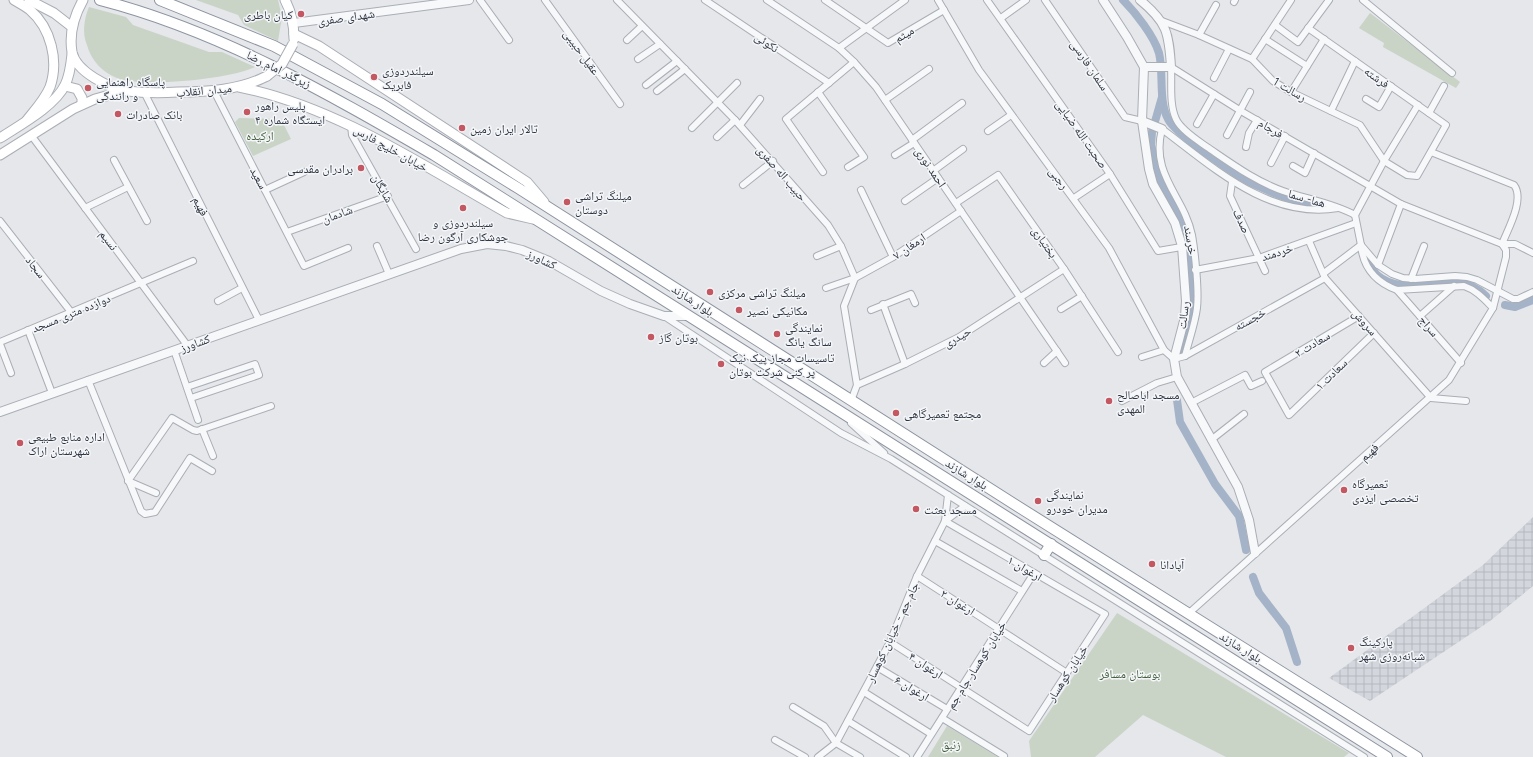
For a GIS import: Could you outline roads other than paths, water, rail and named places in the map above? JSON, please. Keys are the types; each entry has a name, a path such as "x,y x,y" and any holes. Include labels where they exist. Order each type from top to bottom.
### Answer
{"highway":[{"name":"زیرگذر امام رضا","path":"100,0 160,18 209,36 279,68 359,111 508,203"},
{"name":"زیرگذر امام رضا","path":"160,0 252,37 329,74 395,112 518,188"},
{"name":"بلوار شازند","path":"518,188 1188,614 1417,757"},
{"name":"بلوار شازند","path":"508,203 1387,757"},
{"path":"1044,555 1051,544"}],"main road":[{"path":"14,0 30,10 39,20 46,31 53,55 50,87 27,120"},
{"path":"29,0 54,13 72,27"},
{"path":"0,138 55,99 65,86 68,78 72,54 72,27 83,0"},
{"name":"میدان انقلاب","path":"72,54 92,78 106,85 125,91 214,91 239,87 267,76 282,64 293,44 294,24 290,8 285,0"},
{"path":"294,34 319,46 527,182 547,207"},
{"path":"65,86 77,89 82,98 82,104"},
{"name":"خیابان خلیج فارس","path":"239,87 266,92 305,105 351,125 507,213 537,221"},
{"path":"0,155 82,104 125,91"}],"street":[{"name":"شهدای صفری","path":"294,24 468,0"},
{"path":"480,0 509,40"},
{"name":"عقیل حبیبی","path":"545,0 620,104"},
{"name":"حبیب اله صفری","path":"617,0 740,125 773,161 828,226 841,246 855,278"},
{"name":"نکوئی","path":"705,0 829,83"},
{"name":"احمد نوری","path":"767,0 838,48 854,62 885,100 1065,363"},
{"path":"825,0 865,27"},
{"path":"838,48 897,3 905,0"},
{"name":"رجبی","path":"938,0 979,70 1074,198 1109,248 1164,350 1174,359"},
{"name":"صحبت الله ضیایی","path":"987,0 1110,174 1158,251 1182,246"},
{"path":"1001,18 1026,0"},
{"name":"سلمان فارسی","path":"1045,0 1125,117 1142,121"},
{"path":"1103,0 1144,66 1171,67 1168,40 1162,22 1144,1"},
{"path":"1252,59 1291,0"},
{"path":"1274,25 1298,42 1329,0"},
{"path":"1363,0 1452,73"},
{"path":"1198,35 1216,5"},
{"name":"میثم","path":"865,27 888,43 944,10"},
{"name":"رسالت 1","path":"1162,22 1198,35 1252,59 1273,81 1291,92 1360,125 1384,161"},
{"path":"627,40 642,26"},
{"name":"فرشته","path":"1308,28 1446,125 1431,152"},
{"path":"1265,39 1307,66"},
{"path":"1291,92 1324,39"},
{"path":"638,59 660,44"},
{"path":"1214,78 1229,49"},
{"path":"646,85 677,61"},
{"path":"1332,111 1355,61"},
{"path":"823,172 786,119 854,62"},
{"name":"رسالت","path":"1144,66 1142,121 1144,143 1151,176 1175,223 1182,246 1186,301 1185,318 1174,359 1177,377 1238,487 1249,520 1255,552"},
{"name":"فرجام","path":"1171,67 1241,111 1401,204"},
{"name":"هما- سما","path":"1171,67 1174,111 1176,120 1181,126 1201,142 1252,177 1282,190 1327,203 1338,208"},
{"path":"657,91 685,69"},
{"path":"885,100 929,69"},
{"path":"692,128 737,83"},
{"path":"1366,99 1378,107 1391,86"},
{"path":"1429,113 1444,86"},
{"name":"سعید","path":"214,91 304,266 348,248"},
{"name":"فهیم","path":"144,92 259,320"},
{"path":"818,92 864,157 848,167"},
{"path":"1227,135 1250,92"},
{"path":"1197,124 1214,94"},
{"path":"740,125 760,99"},
{"path":"895,155 962,103"},
{"path":"1418,106 1384,161 1355,215 1362,257 1369,270 1379,281 1397,290 1454,286 1472,289 1493,306"},
{"path":"988,131 1011,114"},
{"path":"717,137 735,120"},
{"path":"1246,148 1249,133 1257,120"},
{"path":"1142,121 1162,129"},
{"name":"شایگان","path":"351,125 352,135 388,196 416,250"},
{"name":"هما- سما","path":"1162,129 1232,182 1266,199 1293,207 1314,210 1338,208"},
{"name":"خرسند","path":"1162,129 1159,152 1164,175 1187,218 1192,234 1197,307 1185,356"},
{"name":"نسیم","path":"31,135 188,345"},
{"path":"1272,163 1285,136"},
{"path":"933,171 963,149"},
{"path":"1384,161 1407,175 1416,176 1431,152 1514,185 1518,199 1502,244"},
{"path":"1293,166 1305,173 1314,153"},
{"path":"114,160 147,221"},
{"path":"743,185 773,161"},
{"path":"265,190 304,172"},
{"path":"1074,198 1110,174"},
{"name":"بختیاری","path":"956,203 998,175 1064,268 1118,352"},
{"path":"906,201 938,178"},
{"name":"صدف","path":"1232,182 1230,196 1265,271"},
{"path":"85,208 128,187"},
{"path":"861,190 893,257"},
{"name":"شادمان","path":"287,232 388,196"},
{"path":"1378,265 1401,204 1502,244 1514,244 1533,253"},
{"path":"1338,208 1355,215"},
{"name":"ارمغان ۷","path":"826,288 855,278 893,257 961,211"},
{"name":"سجاد","path":"0,221 71,312"},
{"name":"خردمند","path":"1195,270 1259,258 1356,223"},
{"name":"سروش","path":"1309,241 1325,276 1431,398"},
{"name":"کشاورز","path":"0,412 460,249 487,244 506,246 522,250 549,261 601,291 630,304 664,316 689,316"},
{"path":"1497,293 1506,257 1506,250 1502,244"},
{"path":"1182,246 1193,245"},
{"path":"1361,245 1378,265 1392,274 1411,279 1455,276 1467,277 1477,280 1497,293 1513,299 1518,299 1533,292"},
{"name":"خجسته","path":"1174,359 1185,356 1325,276 1361,245"},
{"path":"377,246 389,274"},
{"path":"817,256 841,246"},
{"path":"1411,279 1424,246"},
{"path":"142,284 193,261"},
{"name":"حیدری","path":"857,385 905,364 959,337 1064,268"},
{"path":"851,400 857,385 844,306 855,278"},
{"name":"دوازده متری مسجد","path":"0,343 71,312 142,284"},
{"path":"1420,316 1454,286"},
{"path":"218,301 242,288"},
{"name":"سراج","path":"1397,290 1461,363"},
{"name":"فهیم","path":"1188,614 1255,552 1431,398 1449,380 1461,363 1493,306 1497,293"},
{"path":"871,310 911,294 915,303"},
{"path":"1061,309 1082,296"},
{"path":"883,304 905,364"},
{"path":"664,316 842,433 891,459 1364,757"},
{"name":"سعادت ۲","path":"1289,415 1265,372 1359,316"},
{"path":"28,330 52,393"},
{"name":"سعادت ۱","path":"1289,415 1374,333"},
{"path":"0,343 11,373"},
{"path":"174,350 198,420"},
{"path":"1142,357 1164,350"},
{"path":"1044,363 1057,351"},
{"path":"187,387 255,364 259,375 191,398"},
{"path":"1191,403 1245,375 1251,386 1262,381"},
{"path":"1122,400 1157,383 1177,377"},
{"path":"88,380 128,481 141,511 145,514 150,515 155,512 190,458 212,471"},
{"path":"1431,398 1466,401"},
{"path":"128,481 172,418 193,430 202,429 271,406"},
{"path":"832,406 891,459"},
{"path":"1211,440 1244,414"},
{"path":"202,429 213,456"},
{"path":"128,481 156,493"},
{"path":"945,521 948,495"},
{"path":"945,521 965,506"},
{"name":"جام جم - خیابان کوهسار","path":"818,757 836,743 864,692 890,642 917,576 945,521"},
{"name":"ارغوان ۱","path":"945,521 1105,614"},
{"path":"935,541 1022,591"},
{"name":"خیابان کوهسار جام جم","path":"917,757 1034,573"},
{"name":"ارغوان ۲","path":"917,576 1067,673"},
{"name":"خیابان کوهسار","path":"1029,731 1105,614"},
{"name":"ارغوان ۴","path":"890,642 1029,731"},
{"name":"ارغوان ۶","path":"877,667 947,709"},
{"path":"864,692 932,734"},
{"path":"793,707 824,726 836,743 860,757"},
{"path":"942,718 1004,756"},
{"path":"848,720 906,757"},
{"path":"775,740 805,757"}],"waterway":[{"path":"1123,0 1144,25 1157,46 1160,61 1163,103 1168,119 1173,126 1209,156 1250,182 1282,196 1324,207"},
{"path":"1162,97 1152,132 1151,145 1160,179 1179,217 1188,241 1193,298 1189,321 1179,357"},
{"path":"1364,254 1377,275 1389,282 1402,285 1445,282 1459,283 1473,287 1486,296"},
{"path":"1505,305 1515,307 1533,300"},
{"path":"1177,400 1180,422 1215,484 1239,516 1246,550"},
{"path":"1253,577 1259,593 1286,628 1297,662"}],"place":[{"name":"کیان باطری","path":"301,14"},
{"name":"سیلندردوزی فابریک","path":"374,77"},
{"name":"پاسگاه راهنمایی و رانندگی","path":"88,88"},
{"name":"پلیس راهور ایستگاه شماره ۴","path":"247,112"},
{"name":"بانک صادرات","path":"118,114"},
{"name":"تالار ایران زمین","path":"462,128"},
{"name":"برادران مقدسی","path":"361,168"},
{"name":"میلنگ تراشی دوستان","path":"567,202"},
{"name":"سیلندردوزی و جوشکاری آرگون رضا","path":"463,208"},
{"name":"میلنگ تراشی مرکزی","path":"710,292"},
{"name":"مکانیکی نصیر","path":"739,310"},
{"name":"نمایندگی سانگ یانگ","path":"777,334"},
{"name":"بوتان گاز","path":"651,337"},
{"name":"تاسیسات مجاز پیک نیک پر کنی شرکت بوتان","path":"721,364"},
{"name":"مسجد اباصالح المهدی","path":"1109,401"},
{"name":"مجتمع تعمیرگاهی","path":"896,413"},
{"name":"اداره منابع طبیعی شهرستان اراک","path":"20,443"},
{"name":"تعمیرگاه تخصصی ایزدی","path":"1344,490"},
{"name":"نمایندگی مدیران خودرو","path":"1038,501"},
{"name":"مسجد بعثت","path":"916,509"},
{"name":"آپادانا","path":"1152,564"},
{"name":"پارکینگ شبانه‌روزی شهر","path":"1351,648"}],"park label":[{"name":"ارکیده","path":"260,135"},
{"name":"بوستان مسافر","path":"1130,673"},
{"name":"زنبق","path":"951,744"}]}
